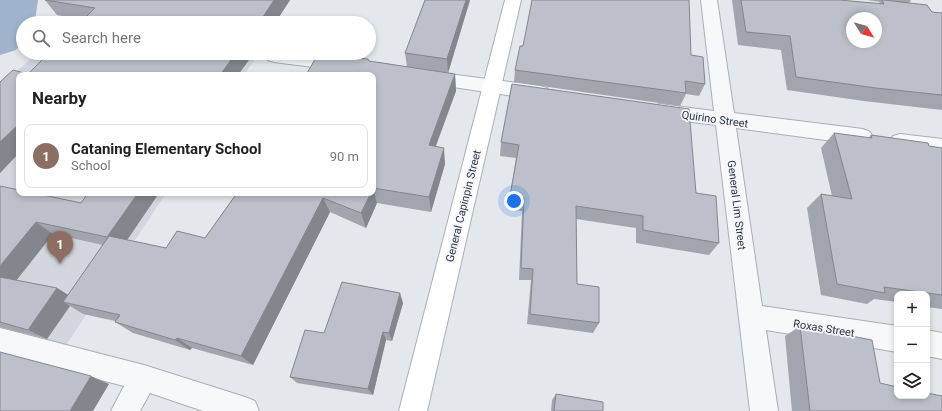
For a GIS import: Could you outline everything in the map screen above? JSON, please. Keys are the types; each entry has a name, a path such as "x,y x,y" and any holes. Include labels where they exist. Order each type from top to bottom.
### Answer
{"street":[{"name":"General Capinpin Street","path":"413,411 513,0"},
{"name":"General Lim Street","path":"709,0 764,411"},
{"path":"303,60 360,68"},
{"path":"407,74 554,95"},
{"name":"Quirino Street","path":"640,108 726,121 942,147"},
{"name":"Roxas Street","path":"752,316 894,339"},
{"path":"0,341 144,378 245,411"},
{"path":"930,344 942,346"},
{"path":"125,411 144,378"}],"shaded area":[{"path":"30,60 254,60 246,72 16,72 16,196 164,196 63,350 0,335 0,85"}],"building":[{"path":"45,0 274,0 264,16 87,16 95,8"},
{"path":"425,0 466,0 447,59 405,53"},
{"path":"532,0 689,0 691,55 703,57 705,84 685,81 686,93 515,70 520,46 523,46"},
{"path":"741,0 840,0 884,4 882,0 884,0 927,5 932,12 942,13 942,95 796,77 790,36 746,32"},
{"path":"42,60 231,60 222,72 30,72"},
{"path":"315,60 368,60 455,74 429,145 444,148 429,197 376,188 376,72 308,72"},
{"path":"13,70 20,72 16,72 16,127 0,142 0,82"},
{"path":"512,84 689,109 696,193 716,196 719,243 643,230 643,216 576,206 577,284 599,287 599,323 530,314 533,269 521,268 524,198 510,196 519,145 501,142"},
{"path":"834,133 872,138 871,135 928,143 929,146 942,148 942,295 930,293 930,291 913,291 884,287 885,293 837,284 821,194 852,199"},
{"path":"0,186 16,189 16,196 48,196 81,203 86,196 136,196 107,237 36,222 0,266"},
{"path":"235,196 370,196 361,213 323,198 241,356 177,338 175,340 115,322 120,315 63,302 109,236 166,248 177,231 205,238"},
{"path":"0,277 57,288 28,330 0,322"},
{"path":"342,282 400,293 389,333 383,332 368,389 290,377 305,330 324,333"},
{"path":"800,326 872,340 880,383 894,386 894,399 930,399 930,394 942,396 942,411 810,411"},
{"path":"0,352 91,376 70,411 0,411"},
{"path":"556,394 603,402 603,411 554,411"}],"waterway":[{"path":"0,40 14,20 17,0"}],"place":[{"name":"Cataning Elementary School","path":"60,264"}]}
